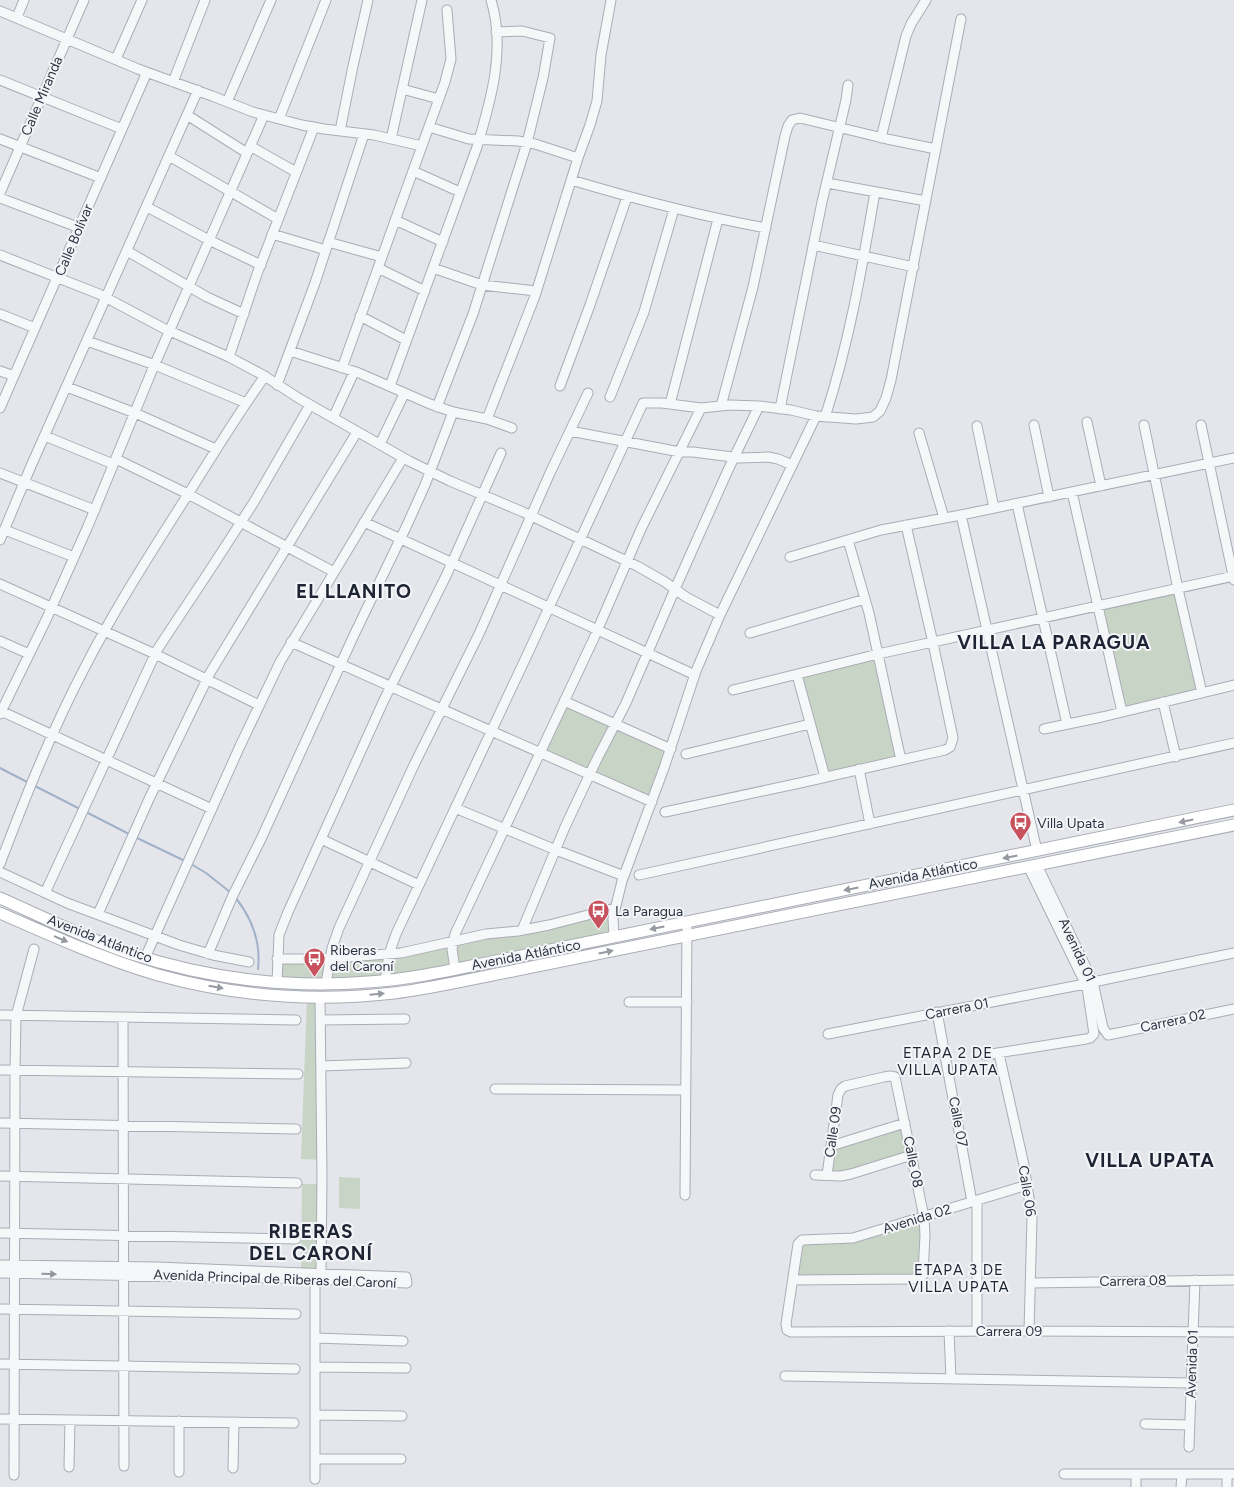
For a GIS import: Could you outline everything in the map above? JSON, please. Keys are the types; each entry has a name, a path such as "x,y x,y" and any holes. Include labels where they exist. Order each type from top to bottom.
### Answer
{"street":[{"path":"16,17 24,0"},
{"name":"Calle Miranda","path":"0,193 84,0"},
{"path":"116,60 142,0"},
{"path":"173,82 205,0"},
{"path":"227,102 271,0"},
{"path":"279,120 326,0"},
{"path":"340,131 352,66 368,0"},
{"path":"391,139 422,0"},
{"path":"390,386 479,140 497,59 494,10 491,0"},
{"path":"487,419 536,291 590,125 597,101 601,55 611,0"},
{"path":"881,138 906,36 926,0"},
{"path":"342,368 445,82 451,60 446,10"},
{"path":"0,11 116,60 279,120 422,146"},
{"path":"385,981 389,954 419,885 643,403 701,408 759,406 780,408 820,417 856,419 873,417 883,406 891,380 914,267 961,19"},
{"path":"437,407 473,314 527,143 543,78 550,38 522,31 496,32"},
{"name":"Calle Bolívar","path":"0,408 147,72"},
{"path":"0,80 122,129"},
{"path":"780,408 848,85"},
{"path":"402,89 439,99"},
{"path":"0,540 198,90"},
{"path":"187,115 249,150 296,172"},
{"path":"212,809 1,713 3,701 52,607 95,510 134,413 264,115"},
{"path":"721,406 753,287 785,136 792,120 800,118 936,149"},
{"path":"229,357 272,234 314,127"},
{"path":"429,127 462,138 479,140 509,139 578,158"},
{"path":"277,384 327,246 364,134"},
{"path":"0,139 101,178"},
{"path":"169,156 278,219"},
{"path":"413,172 460,192"},
{"path":"571,180 674,209 766,228"},
{"path":"827,183 926,201"},
{"path":"614,937 612,924 624,876 671,749 695,675 720,615 792,465 820,417 841,362 864,256 875,192"},
{"path":"560,386 627,197"},
{"path":"0,198 80,228"},
{"path":"147,207 209,240 261,264"},
{"path":"610,397 644,312 674,209"},
{"path":"670,404 718,219"},
{"path":"395,220 443,242"},
{"path":"272,234 382,257"},
{"path":"813,246 914,267"},
{"path":"127,252 189,287 244,314"},
{"path":"0,255 106,297 169,332 229,357 264,376 310,406 403,458 650,573 720,615"},
{"path":"378,268 425,291"},
{"path":"433,268 482,285 536,291"},
{"path":"0,314 35,328"},
{"path":"360,316 406,340"},
{"path":"87,341 155,365 246,403"},
{"path":"290,352 354,372 437,407 487,419 512,428"},
{"path":"0,370 14,376"},
{"path":"333,418 354,372"},
{"path":"0,864 33,777 83,669 151,553 264,376"},
{"path":"67,386 216,449"},
{"path":"326,984 335,938 414,765 478,634 588,393"},
{"path":"380,444 404,394"},
{"path":"45,893 162,641 208,574 310,406"},
{"path":"522,930 590,774 626,703 734,457 759,406"},
{"path":"455,969 452,949 453,942 657,496 701,408"},
{"path":"208,954 400,540 430,472 453,412"},
{"path":"1087,422 1101,486"},
{"path":"1034,425 1049,497"},
{"path":"1144,425 1202,693"},
{"path":"733,690 878,654 1234,577 1201,425"},
{"path":"977,426 994,508"},
{"path":"570,431 680,452 734,457 768,457 792,465"},
{"path":"98,914 207,678 357,432"},
{"path":"919,433 944,518"},
{"path":"45,436 114,462 188,494 334,572"},
{"path":"277,982 279,935 283,925 391,687 483,495 501,453"},
{"path":"145,958 280,662 403,458"},
{"path":"790,557 881,530 1018,504 1234,458"},
{"path":"0,473 95,510"},
{"path":"1072,492 1122,712"},
{"path":"1018,504 1067,724"},
{"path":"961,515 1036,851"},
{"path":"364,522 695,675"},
{"path":"664,812 825,778 945,750 950,747 953,738 906,525"},
{"path":"5,530 74,557"},
{"path":"848,540 865,599 901,760"},
{"path":"0,584 105,630 207,678 259,705"},
{"path":"750,633 865,599"},
{"path":"0,641 29,654"},
{"path":"291,642 440,710 491,730 652,802"},
{"path":"797,675 825,778"},
{"path":"1044,729 1234,685"},
{"path":"564,701 671,749"},
{"path":"1163,702 1176,756"},
{"path":"686,754 810,724"},
{"path":"639,875 1234,744"},
{"path":"859,770 870,824"},
{"path":"455,808 624,876"},
{"name":"Avenida Atlántico","path":"0,898 88,937 145,958 210,973 277,982 326,984 385,981 614,937 1234,810"},
{"name":"Avenida Atlántico","path":"0,913 92,952 159,975 198,984 246,992 288,996 371,995 410,991 508,972 1234,824"},
{"path":"321,839 419,885"},
{"name":"Avenida 01","path":"1032,866 1089,983 1103,1028 1108,1034 1112,1034"},
{"path":"0,872 45,893 154,936 208,954 248,962"},
{"path":"278,959 330,959 414,951 486,934 522,930 557,923 615,908"},
{"path":"685,1195 687,922"},
{"path":"14,1475 16,1016 34,949"},
{"name":"Carrera 01","path":"828,1034 1234,953"},
{"name":"Avenida 01","path":"999,1054 1093,1036 1095,1031 1089,983"},
{"path":"314,1479 315,1338 319,1277 320,997"},
{"path":"629,1002 687,1002"},
{"name":"Carrera 02","path":"1112,1034 1234,1008"},
{"name":"Calle 07","path":"937,1012 974,1202 977,1331"},
{"path":"0,1016 296,1020"},
{"path":"123,1018 124,1466"},
{"path":"321,1020 405,1019"},
{"path":"985,1055 999,1054"},
{"name":"Calle 06","path":"999,1054 1027,1185 1032,1218 1029,1331"},
{"path":"321,1066 406,1063"},
{"path":"0,1070 298,1074"},
{"name":"Calle 08","path":"793,1280 920,1278 924,1273 924,1217 896,1079 893,1076 884,1076 845,1086 841,1089"},
{"path":"495,1089 686,1090"},
{"name":"Calle 09","path":"827,1176 838,1095 841,1089"},
{"path":"0,1123 296,1129"},
{"path":"831,1146 905,1123"},
{"path":"815,1175 841,1176 851,1174 912,1155"},
{"path":"0,1176 296,1183"},
{"name":"Avenida 02","path":"793,1280 798,1244 804,1239 852,1238 1027,1185"},
{"path":"0,1234 296,1239"},
{"name":"Avenida Principal de Riberas del Caroní","path":"0,1265 15,1269 319,1277 406,1283 406,1276 319,1277"},
{"name":"Avenida Principal de Riberas del Caroní","path":"0,1273 15,1269"},
{"name":"Carrera 09","path":"793,1280 786,1328 791,1332 1234,1332"},
{"name":"Avenida 01","path":"1189,1447 1195,1280"},
{"name":"Carrera 08","path":"1031,1282 1234,1280"},
{"path":"0,1309 296,1314"},
{"path":"949,1331 951,1379"},
{"path":"315,1338 403,1341"},
{"path":"0,1364 295,1369"},
{"path":"315,1367 406,1368"},
{"path":"785,1376 1191,1383"},
{"path":"315,1415 402,1416"},
{"path":"0,1419 294,1423"},
{"path":"69,1467 70,1420"},
{"path":"179,1421 179,1472"},
{"path":"233,1468 234,1422"},
{"path":"1146,1424 1190,1425"},
{"path":"315,1459 401,1459"},
{"path":"1064,1474 1230,1474 1227,1487"},
{"path":"1136,1474 1136,1487"},
{"path":"1182,1474 1182,1487"}],"green space":[{"path":"1178,589 1202,693 1122,712 1097,607"},
{"path":"878,654 901,760 825,777 797,675"},
{"path":"564,701 671,749 652,802 540,752"},
{"path":"615,908 614,937 408,978 277,982 277,959 382,955"},
{"path":"307,997 320,997 322,1160 301,1159"},
{"path":"905,1123 912,1155 827,1175 831,1146"},
{"path":"339,1177 360,1178 360,1209 339,1208"},
{"path":"302,1184 322,1184 321,1273 301,1272"},
{"path":"924,1217 923,1275 793,1280 798,1244 834,1239"}],"waterway":[{"path":"0,768 29,783"},
{"path":"35,786 80,809"},
{"path":"86,812 131,835"},
{"path":"135,837 185,861"},
{"path":"191,864 230,892"},
{"path":"235,897 251,922 257,940 258,969"}],"place":[{"name":"Villa Upata","path":"1021,842"},
{"name":"La Paragua","path":"599,930"},
{"name":"Riberas del Caroní","path":"314,977"}],"district":[{"name":"EL LLANITO","path":"354,591"},
{"name":"VILLA LA PARAGUA","path":"1054,642"},
{"name":"ETAPA 2 DE VILLA UPATA","path":"948,1062"},
{"name":"VILLA UPATA","path":"1150,1160"},
{"name":"RIBERAS DEL CARONÍ","path":"311,1242"},
{"name":"ETAPA 3 DE VILLA UPATA","path":"959,1278"}]}
